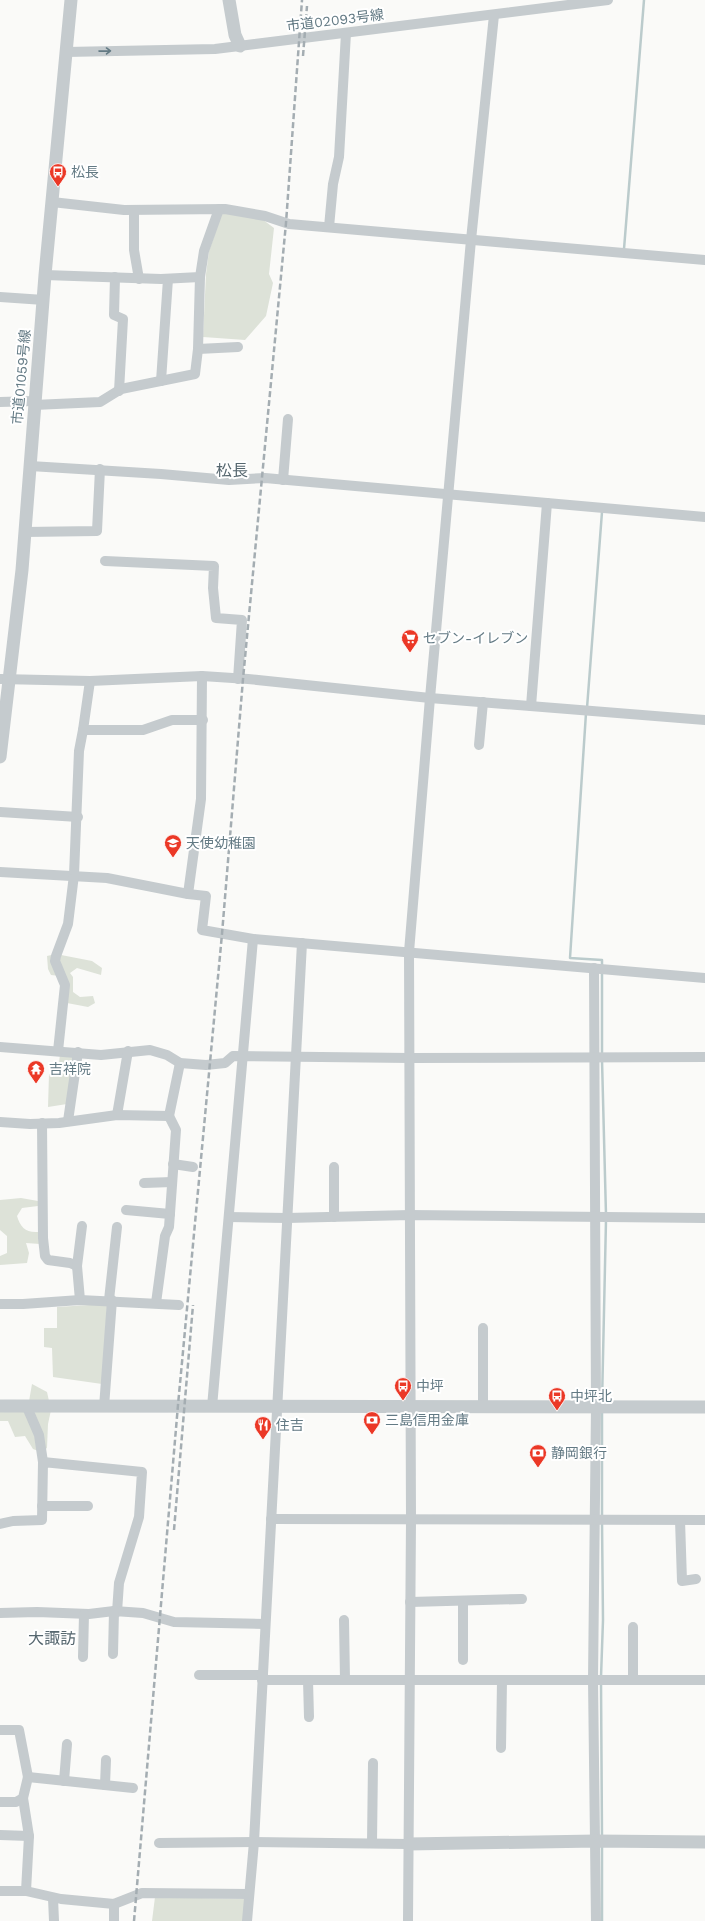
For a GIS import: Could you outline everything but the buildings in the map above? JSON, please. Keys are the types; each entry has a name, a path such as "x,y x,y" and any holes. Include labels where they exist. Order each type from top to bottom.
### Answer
{"street":[{"name":"市道01059号線","path":"0,752 5,679 25,532 45,275 71,0"},
{"path":"229,0 235,35 234,47"},
{"name":"市道02093号線","path":"66,52 234,47 608,0"},
{"path":"408,1921 411,1520 409,952 471,240 494,14"},
{"path":"329,227 333,184 339,157 346,33"},
{"path":"52,202 134,210 219,209 265,216 286,224 705,260"},
{"path":"0,402 100,402 119,391 195,374 198,349 200,277 204,251 219,209"},
{"path":"134,210 134,250 139,279"},
{"path":"45,275 139,279 200,277"},
{"path":"115,277 114,315 123,319 119,391"},
{"path":"161,381 168,279"},
{"path":"0,297 44,300"},
{"path":"198,349 238,347"},
{"path":"283,480 288,419"},
{"path":"30,466 229,480 265,478 705,517"},
{"path":"25,532 97,530 100,470"},
{"path":"531,706 547,503"},
{"path":"105,561 214,566 213,588 216,618 242,620 238,679"},
{"path":"5,679 90,681 202,676 430,698 705,720"},
{"path":"188,894 201,799 203,720 202,676"},
{"path":"58,1051 65,984 55,961 68,924 74,875 78,817 79,751 90,681"},
{"path":"479,745 483,702"},
{"path":"83,730 144,730 172,720 203,720"},
{"path":"0,812 78,817"},
{"path":"0,872 74,875 119,880 188,894 206,896 202,930 253,939 705,978"},
{"path":"212,1407 253,939"},
{"path":"247,1921 254,1842 302,943"},
{"path":"594,968 595,1218 603,1407 596,1520 593,1680 596,1921"},
{"path":"0,1047 101,1055 120,1054 128,1051 150,1050 167,1055 180,1063 214,1064 225,1063 233,1056 410,1058 705,1057"},
{"path":"117,1115 128,1051"},
{"path":"68,1122 78,1052"},
{"path":"156,1303 166,1236 169,1227 176,1130 169,1116 180,1063"},
{"path":"0,1122 68,1122 117,1115 169,1116"},
{"path":"42,1123 43,1238 45,1256 48,1260 70,1263 77,1266"},
{"path":"173,1164 193,1167"},
{"path":"334,1167 334,1217"},
{"path":"144,1183 172,1182"},
{"path":"126,1210 170,1214"},
{"path":"229,1217 287,1218 410,1216 705,1218"},
{"path":"80,1300 77,1266 82,1226"},
{"path":"104,1407 110,1300 117,1227"},
{"path":"0,1304 110,1300 179,1305"},
{"path":"482,1406 483,1328"},
{"path":"0,1406 705,1407"},
{"path":"0,1524 13,1521 42,1520 43,1462 38,1435 26,1406"},
{"path":"43,1462 142,1472 139,1517 119,1583 115,1612 113,1654"},
{"path":"42,1506 88,1506"},
{"path":"271,1519 705,1520"},
{"path":"680,1520 682,1581 696,1579"},
{"path":"410,1602 522,1600"},
{"path":"463,1601 463,1660"},
{"path":"0,1613 37,1612 84,1614 143,1612 174,1622 266,1624"},
{"path":"83,1657 84,1614"},
{"path":"344,1620 345,1680"},
{"path":"633,1627 633,1680"},
{"path":"199,1675 308,1680 705,1680"},
{"path":"308,1680 309,1717"},
{"path":"501,1748 502,1680"},
{"path":"0,1730 19,1730 28,1777 23,1798 29,1836 26,1891"},
{"path":"64,1781 67,1744"},
{"path":"105,1785 106,1760"},
{"path":"372,1843 373,1763"},
{"path":"28,1777 133,1788"},
{"path":"0,1802 16,1802 23,1798"},
{"path":"0,1835 29,1836"},
{"path":"159,1843 254,1842 408,1844 596,1841 705,1842"},
{"path":"0,1891 26,1891 53,1898 114,1904 142,1893 249,1894"},
{"path":"53,1898 54,1921"},
{"path":"114,1904 114,1921"}],"shaded area":[{"path":"222,213 262,219 274,228 269,274 273,283 266,316 245,340 203,337 206,274 209,251"},
{"path":"56,954 92,961 102,968 101,975 77,968 70,973 73,977 73,992 80,997 93,996 95,1003 88,1007 67,1003 60,976 51,975 48,969 47,956"},
{"path":"75,1053 67,1104 48,1107 49,1074 58,1073 60,1054"},
{"path":"21,1198 38,1201 38,1206 22,1208 17,1216 24,1228 30,1231 38,1232 40,1244 26,1243 29,1253 27,1263 0,1265 0,1256 7,1253 7,1236 0,1230 0,1200"},
{"path":"105,1304 107,1306 102,1384 53,1377 52,1348 44,1347 44,1328 57,1328 57,1307"},
{"path":"32,1384 47,1392 51,1410 48,1424 47,1448 41,1452 33,1449 25,1436 15,1437 8,1421 0,1421 0,1408 28,1407"},
{"path":"155,1897 245,1899 243,1921 152,1921"}],"waterway":[{"path":"624,249 644,0"},
{"path":"587,708 602,512"},
{"path":"586,713 570,958 602,960 602,967"},
{"path":"602,972 602,1055"},
{"path":"602,1060 606,1215"},
{"path":"602,1403 606,1220"},
{"path":"602,1412 602,1517"},
{"path":"601,1677 603,1620 602,1522"},
{"path":"601,1682 602,1837"},
{"path":"602,1846 602,1921"}],"railway":[{"path":"134,1921 178,1405 222,934 243,679 286,223 302,0"},
{"path":"303,56 307,6"},
{"path":"174,1530 193,1305"}],"place":[{"name":"松長","path":"58,187"},
{"name":"セブン-イレブン","path":"410,653"},
{"name":"天使幼稚園","path":"173,858"},
{"name":"吉祥院","path":"36,1084"},
{"name":"中坪","path":"403,1401"},
{"name":"中坪北","path":"557,1411"},
{"name":"三島信用金庫","path":"372,1435"},
{"name":"住吉","path":"263,1440"},
{"name":"静岡銀行","path":"538,1468"}],"district":[{"name":"松長","path":"232,470"},
{"name":"大諏訪","path":"52,1638"}]}
